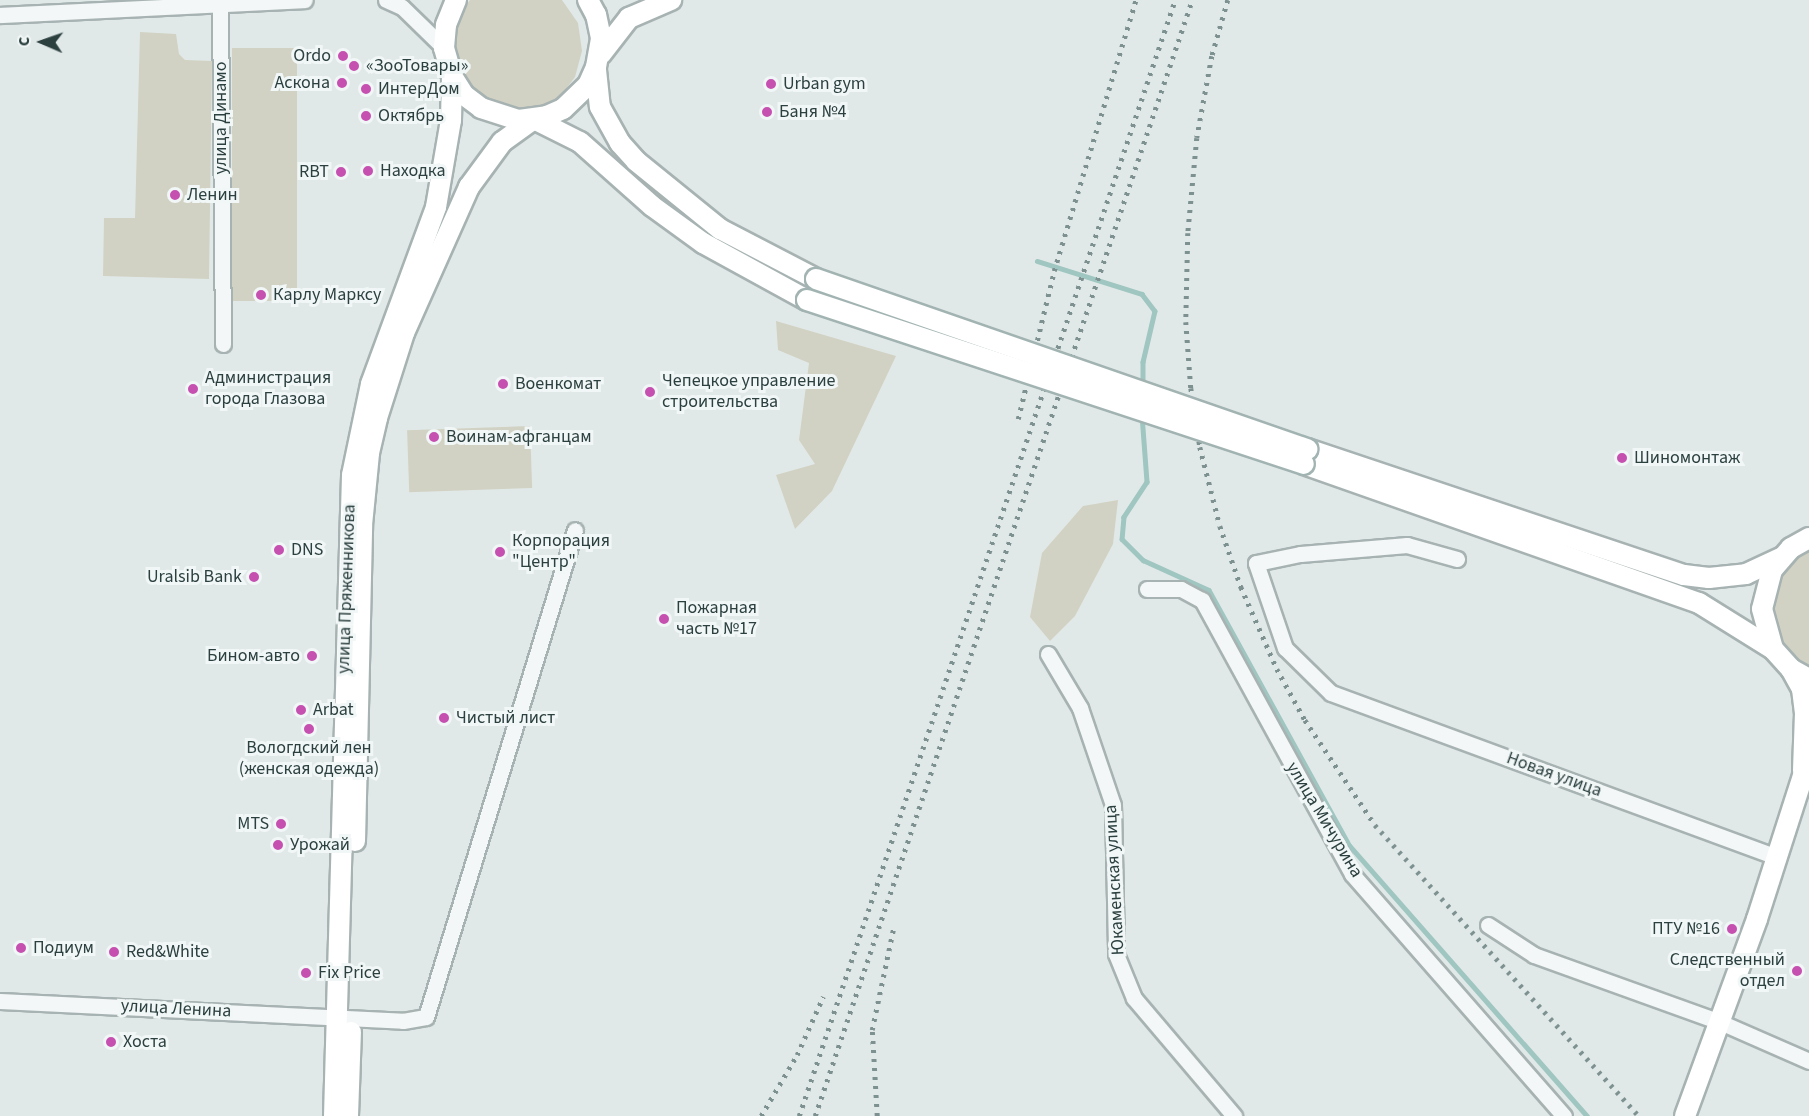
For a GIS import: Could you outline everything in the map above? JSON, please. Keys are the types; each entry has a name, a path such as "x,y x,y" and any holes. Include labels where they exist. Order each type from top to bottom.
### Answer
{"main road":[{"path":"588,0 596,15 600,107 636,161 720,229 816,279 1305,456 1699,603 1773,649 1791,669 1802,689 1806,713 1803,776"},
{"path":"452,3 444,48 452,76 464,94 481,108 504,118 534,119 563,109 578,97 598,62 628,18 671,0"},
{"name":"улица Пряженникова","path":"348,1116 344,1018 352,475 371,384 436,207 451,120 452,76"},
{"path":"534,119 580,142 652,206 703,243 807,300 1684,575 1709,578 1746,574 1781,558 1809,538"},
{"name":"улица Пряженникова","path":"334,1116 344,1018 362,545 369,453 404,333 470,187 496,149 534,119"},
{"path":"1773,649 1762,609 1764,589 1781,558"},
{"path":"1791,669 1809,679"},
{"path":"1685,1116 1777,857 1809,757"}],"street":[{"path":"0,15 220,2 305,0"},
{"path":"386,0 402,7 444,48"},
{"name":"улица Динамо","path":"220,2 223,344"},
{"name":"улица Ленина","path":"0,1001 403,1021 426,1017 574,530"},
{"name":"Новая улица","path":"1458,559 1407,545 1300,554 1256,563 1285,648 1331,693 1777,857"},
{"name":"улица Мичурина","path":"1147,589 1181,589 1202,600 1352,874 1564,1116"},
{"name":"Юкаменская улица","path":"1048,654 1080,708 1113,806 1116,954 1119,963 1134,999 1233,1116"},
{"path":"1488,926 1534,955 1720,1022 1809,1061"}],"shaded area":[{"path":"470,0 562,0 578,23 582,51 575,77 559,98 522,113 472,96 450,47 457,17"},
{"path":"140,32 176,34 179,54 185,60 212,61 209,279 103,276 104,218 135,218"},
{"path":"232,48 297,48 297,301 232,301"},
{"path":"776,321 896,356 832,491 795,529 776,475 815,464 799,440 809,363 778,350"},
{"path":"530,426 532,488 409,492 407,430"},
{"path":"1118,500 1113,544 1075,616 1050,641 1030,617 1042,553 1083,506"},
{"path":"1809,548 1809,668 1781,643 1770,606 1776,581 1791,560"}],"waterway":[{"path":"1037,261 1142,294 1155,311 1143,362 1143,385"},
{"path":"1142,415 1147,482 1124,517 1122,539 1143,560 1209,590 1350,846 1587,1116"}],"railway":[{"path":"1018,419 1054,271 1136,0"},
{"path":"799,1116 1175,0"},
{"path":"815,1116 1192,0"},
{"path":"1228,0 1212,56 1197,138 1188,233 1186,322 1191,388 1200,447 1220,526 1241,587 1277,669 1305,720 1375,825 1639,1116"},
{"path":"877,1116 872,1030 894,926"},
{"path":"761,1116 797,1055 823,997"}],"place":[{"name":"Ordo","path":"343,56"},
{"name":"«ЗооТовары»","path":"354,66"},
{"name":"Аскона","path":"342,83"},
{"name":"Urban gym","path":"771,84"},
{"name":"ИнтерДом","path":"366,89"},
{"name":"Баня №4","path":"767,112"},
{"name":"Октябрь","path":"366,116"},
{"name":"Находка","path":"368,171"},
{"name":"RBT","path":"341,172"},
{"name":"Ленин","path":"175,195"},
{"name":"Карлу Марксу","path":"261,295"},
{"name":"Военкомат","path":"503,384"},
{"name":"Администрация города Глазова","path":"193,389"},
{"name":"Чепецкое управление строительства","path":"650,392"},
{"name":"Воинам-афганцам","path":"434,437"},
{"name":"Шиномонтаж","path":"1622,458"},
{"name":"DNS","path":"279,550"},
{"name":"Корпорация \"Центр\"","path":"500,552"},
{"name":"Uralsib Bank","path":"254,577"},
{"name":"Пожарная часть №17","path":"664,619"},
{"name":"Бином-авто","path":"312,656"},
{"name":"Arbat","path":"301,710"},
{"name":"Чистый лист","path":"444,718"},
{"name":"Вологдский лен (женская одежда)","path":"309,729"},
{"name":"MTS","path":"281,824"},
{"name":"Урожай","path":"278,845"},
{"name":"ПТУ №16","path":"1732,929"},
{"name":"Подиум","path":"21,948"},
{"name":"Red&White","path":"114,952"},
{"name":"Следственный отдел","path":"1797,971"},
{"name":"Fix Price","path":"306,973"},
{"name":"Хоста","path":"111,1042"}]}
